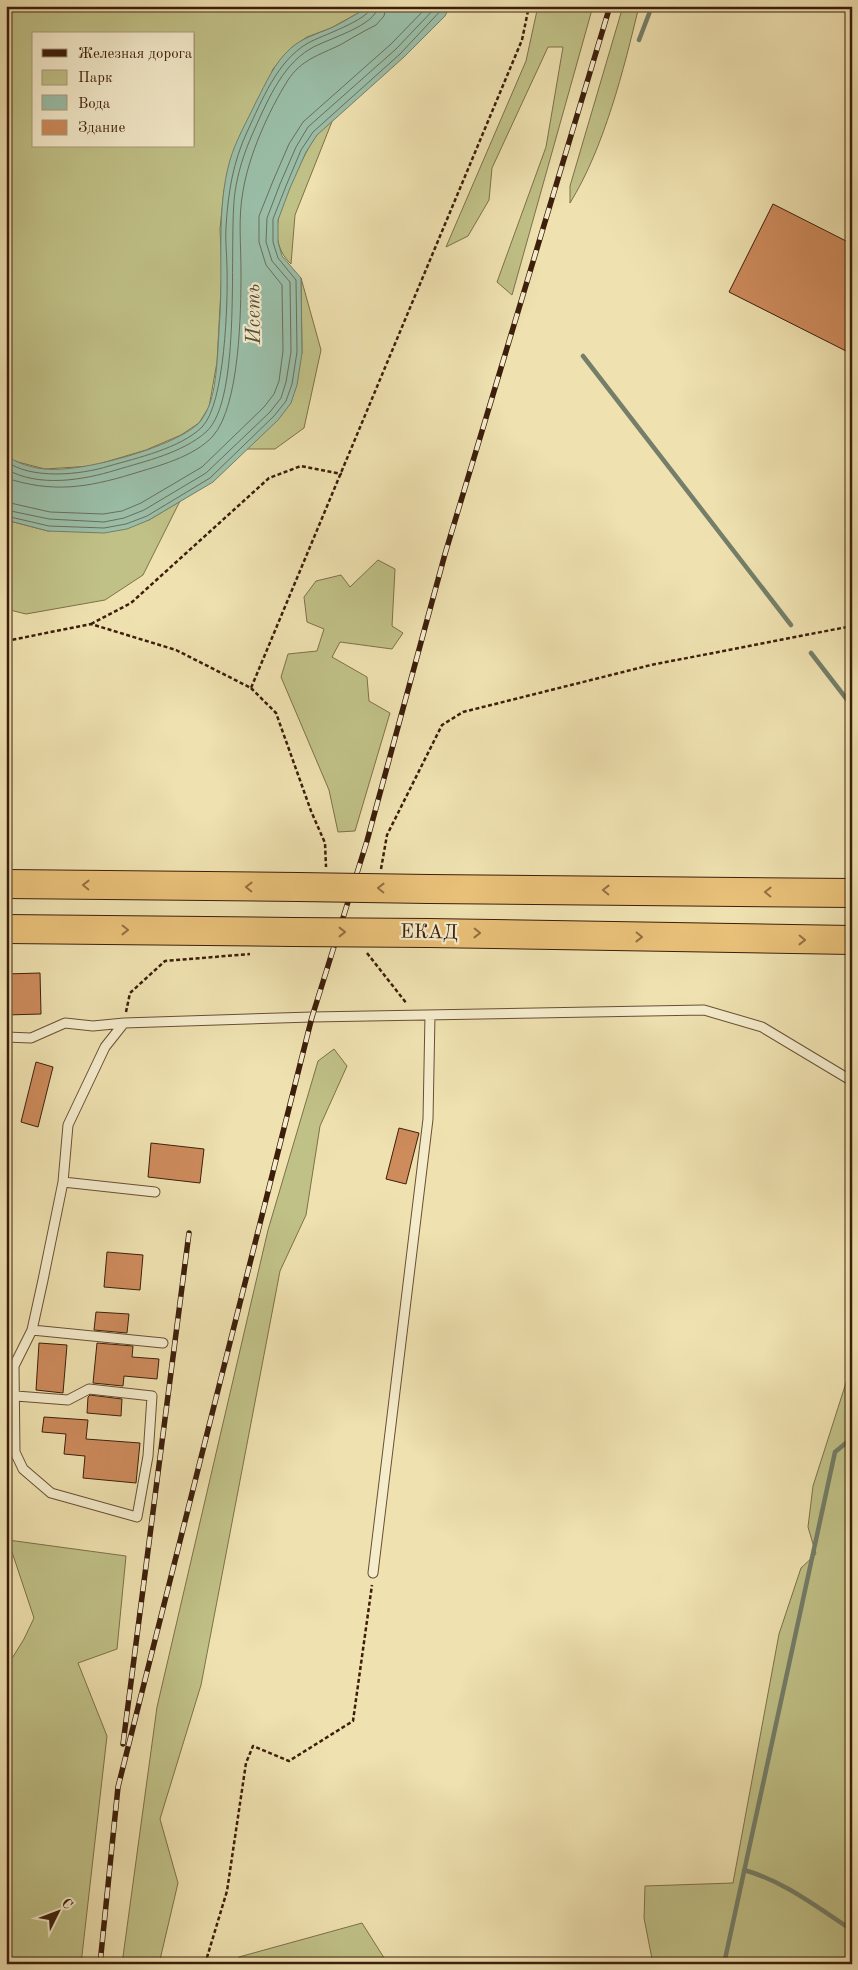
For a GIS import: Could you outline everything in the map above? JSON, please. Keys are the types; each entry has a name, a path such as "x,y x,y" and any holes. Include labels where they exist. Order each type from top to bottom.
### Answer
{"highway":[{"path":"6,884 852,893"},
{"name":"ЕКАД","path":"6,929 852,940"}],"lane":[{"path":"6,1037 31,1038 65,1023 92,1026 312,1016 418,1017 430,1015 704,1010 762,1027 852,1081"},
{"path":"373,1574 428,1119 430,1015"},
{"path":"16,1396 68,1400 89,1389 152,1396 148,1456 138,1517 51,1493 23,1469 16,1452 14,1366 32,1330 63,1182 68,1125 104,1047 124,1024"},
{"path":"63,1182 155,1192"},
{"path":"32,1330 163,1343"}],"path":[{"path":"91,624 176,650 251,688 522,40 528,6"},
{"path":"6,641 91,624 131,603 269,478 300,466 342,474"},
{"path":"380,874 387,835 442,725 463,712 651,665 852,626"},
{"path":"367,953 418,1017"},
{"path":"205,1964 227,1891 246,1763 254,1746 289,1761 353,1721 373,1574"}],"green space":[{"path":"6,6 371,6 331,28 307,37 291,48 273,69 224,190 220,229 222,270 217,362 209,407 199,423 181,435 146,450 92,466 45,469 14,461 6,455"},
{"path":"538,6 593,6 512,295 497,282 546,147 563,47 548,47 492,168 489,200 468,236 446,247 526,61"},
{"path":"623,6 639,6 627,56 603,133 593,158 570,203 570,186"},
{"path":"333,119 295,215 291,264 283,255 279,245 277,227 280,213 306,153 318,134"},
{"path":"301,278 321,350 304,428 275,449 247,449 254,440 302,353"},
{"path":"180,501 143,575 105,600 26,614 6,609 6,520 48,531 149,520"},
{"path":"378,560 395,569 392,626 403,633 392,649 340,642 332,657 367,677 369,701 390,713 355,831 338,832 329,790 281,677 288,654 317,651 324,629 307,622 304,597 316,581 341,575 350,587"},
{"path":"334,1049 347,1066 320,1126 306,1215 280,1271 201,1685 160,1819 178,1883 159,1964 122,1964 157,1707 268,1230 318,1061"},
{"path":"852,1364 852,1964 653,1964 644,1918 645,1886 733,1883 779,1634 801,1568 816,1554 808,1527 813,1486"},
{"path":"8,1540 126,1556 117,1649 78,1663 107,1736 81,1964 6,1964 6,1658 11,1660 34,1618"},
{"path":"362,1923 388,1964 235,1964 239,1957"}],"water":[{"name":"Исеть","path":"371,6 450,6 445,16 404,57 317,135 306,152 290,188 278,220 278,242 282,256 301,278 302,353 297,385 291,403 278,420 213,482 149,520 127,529 104,533 48,531 6,520 6,455 19,463 45,469 80,467 102,463 147,450 185,433 201,421 211,399 216,376 221,296 221,217 226,179 235,145 267,81 285,54 310,36 336,26"}],"building":[{"path":"773,204 852,244 852,354 729,292"},
{"path":"40,973 41,1014 6,1015 6,974"},
{"path":"36,1062 53,1067 38,1127 21,1122"},
{"path":"399,1128 419,1133 406,1184 386,1179"},
{"path":"151,1143 204,1149 200,1183 148,1177"},
{"path":"107,1252 143,1255 140,1290 104,1287"},
{"path":"96,1312 129,1314 127,1333 94,1330"},
{"path":"39,1343 67,1345 63,1393 36,1390"},
{"path":"97,1343 133,1346 132,1357 159,1359 157,1379 124,1376 123,1386 93,1383"},
{"path":"90,1395 122,1399 121,1416 87,1413 88,1397"},
{"path":"44,1417 88,1420 86,1439 140,1443 136,1483 83,1478 85,1456 64,1454 66,1434 42,1432"}],"waterway":[{"path":"639,40 652,6"},
{"path":"583,356 791,625"},
{"path":"811,653 852,706"},
{"path":"724,1964 835,1452 852,1438"},
{"path":"744,1870 787,1888 852,1930"}],"railway":[{"path":"100,1964 118,1787 312,1017 367,841 445,554 610,6"},
{"path":"123,1744 189,1233"}]}
